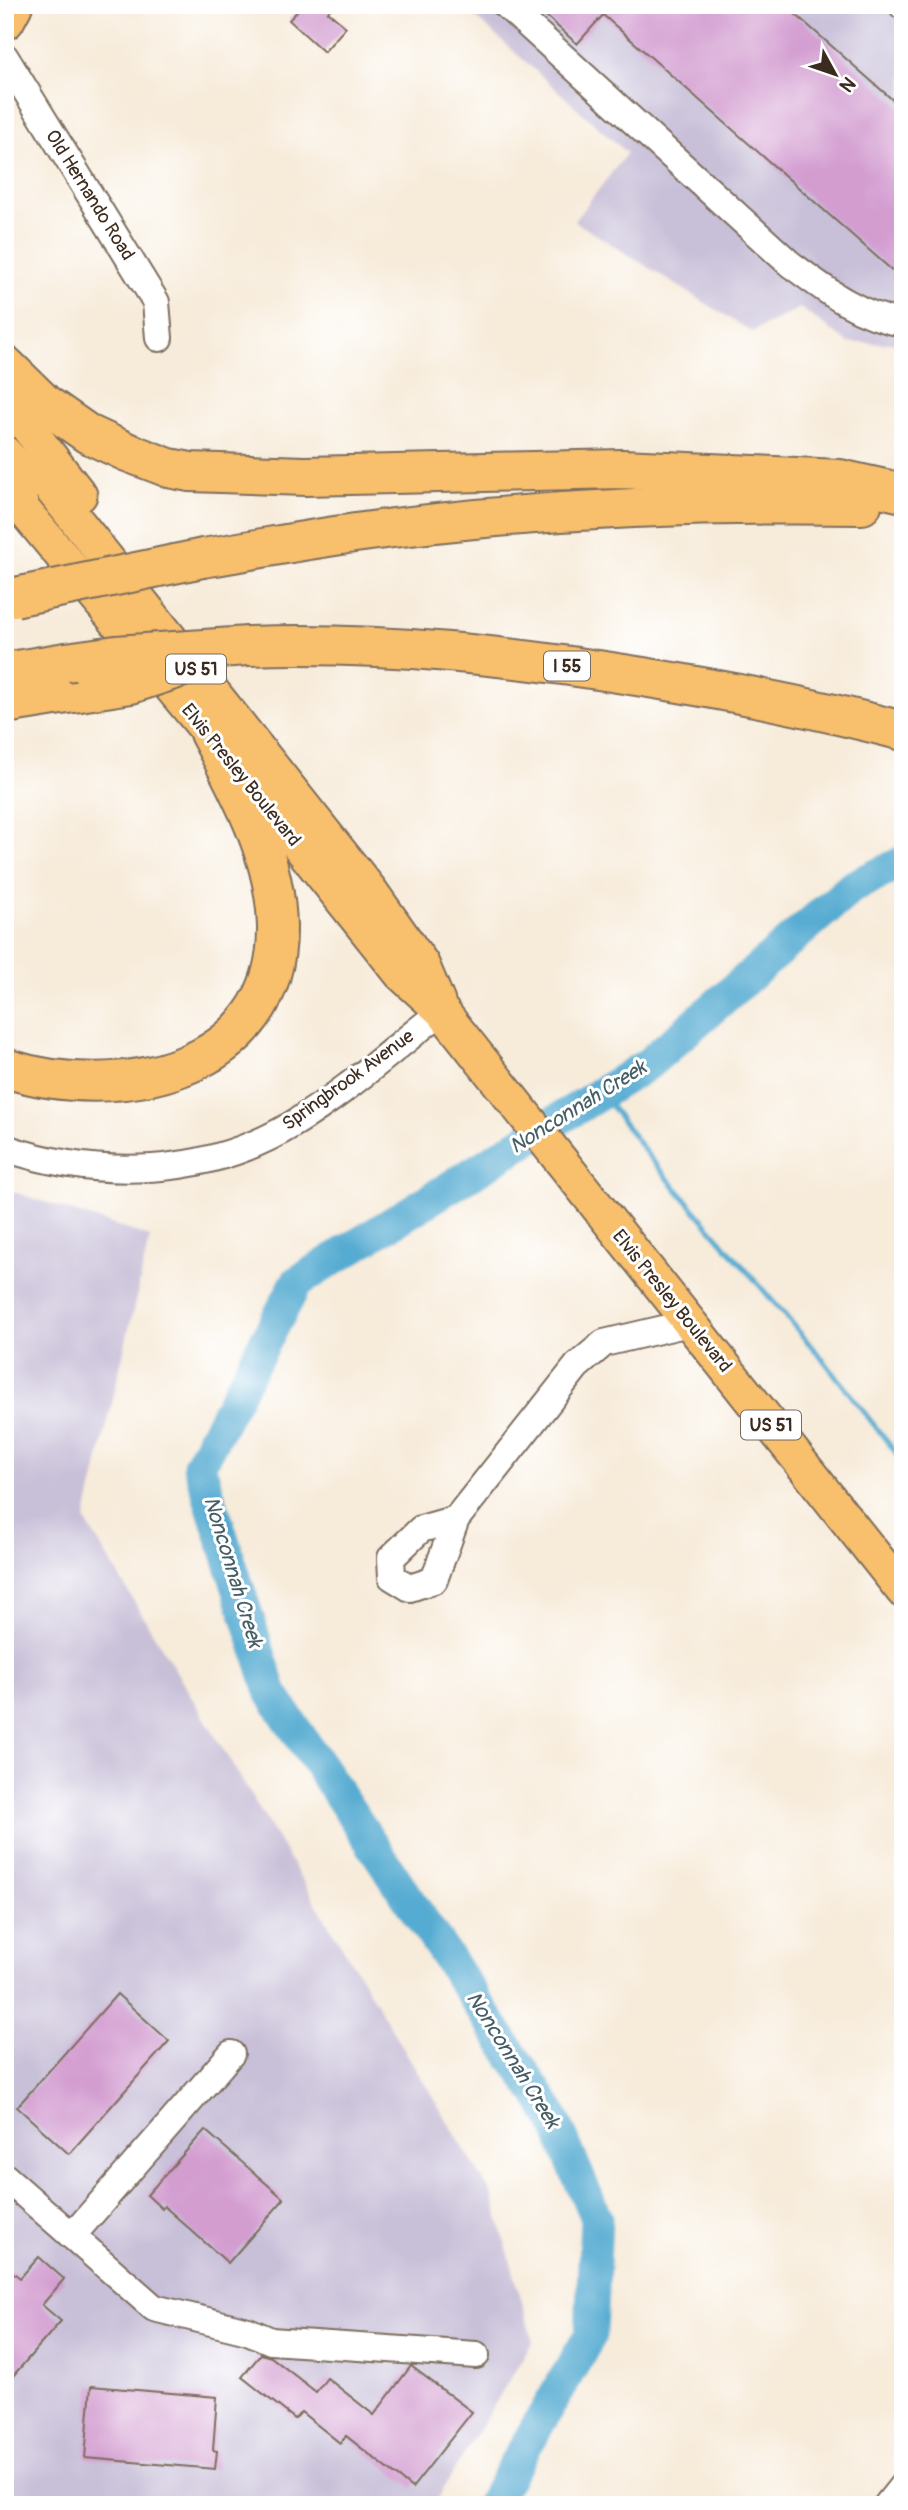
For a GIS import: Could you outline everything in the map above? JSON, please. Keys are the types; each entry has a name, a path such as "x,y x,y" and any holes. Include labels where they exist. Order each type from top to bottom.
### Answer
{"highway":[{"path":"5,20 13,5"},
{"path":"5,365 45,404 88,434 169,468"},
{"path":"5,397 43,429 88,453 131,467 246,476 581,469 720,472 840,479 903,493"},
{"path":"10,598 203,558 355,533 538,514 674,507 903,505"},
{"name":"I 55","path":"5,672 116,655 262,646 357,645 485,655 701,687 855,718 903,731"},
{"path":"5,704 131,684 262,646"},
{"path":"5,1068 60,1080 95,1083 162,1073 196,1061 219,1049 234,1036 258,1002 268,981 276,952 275,897 260,842 234,781 209,733"}],"main road":[{"path":"5,397 113,539 150,611"},
{"name":"Elvis Presley Boulevard","path":"8,456 49,486 370,890 422,964 442,1011"},
{"name":"Elvis Presley Boulevard","path":"8,456 22,508 209,733 401,974 442,1011 903,1591"}],"street":[{"path":"506,5 789,262 838,299 886,320 903,323"},
{"name":"Old Hernando Road","path":"5,57 156,302 159,338"},
{"name":"Springbrook Avenue","path":"5,1148 65,1165 119,1169 170,1167 217,1157 243,1148 293,1124 442,1011"},
{"path":"456,1519 577,1366 604,1343 689,1323"},
{"path":"72,2236 231,2054"},
{"path":"5,2177 154,2308 248,2331 271,2341 476,2354"},
{"path":"887,2505 903,2485"}],"shaded area":[{"path":"462,5 903,5 903,343 848,343 800,308 752,332 574,221 627,153"},
{"path":"5,1189 150,1237 85,1520 492,2195 533,2341 433,2505 5,2505"}],"building":[{"path":"303,5 333,5 328,12 346,27 324,52 289,20"},
{"path":"534,5 785,5 903,109 903,280 603,15 577,44"},
{"path":"117,1994 169,2041 69,2154 17,2107"},
{"path":"205,2130 284,2199 228,2263 164,2206 162,2209 147,2195"},
{"path":"39,2257 64,2279 42,2305 61,2321 5,2385 5,2266 20,2278"},
{"path":"261,2354 271,2357 316,2392 327,2378 374,2415 411,2366 472,2412 412,2488 346,2436 340,2443 301,2412 295,2419 242,2377"},
{"path":"91,2386 217,2397 213,2450 217,2451 215,2469 85,2458"}],"waterway":[{"name":"Nonconnah Creek","path":"491,2505 591,2334 596,2218 552,2115 272,1694 199,1465 297,1282 648,1064 852,887 903,862"},
{"path":"601,1093 651,1159 825,1362 903,1462"}]}
